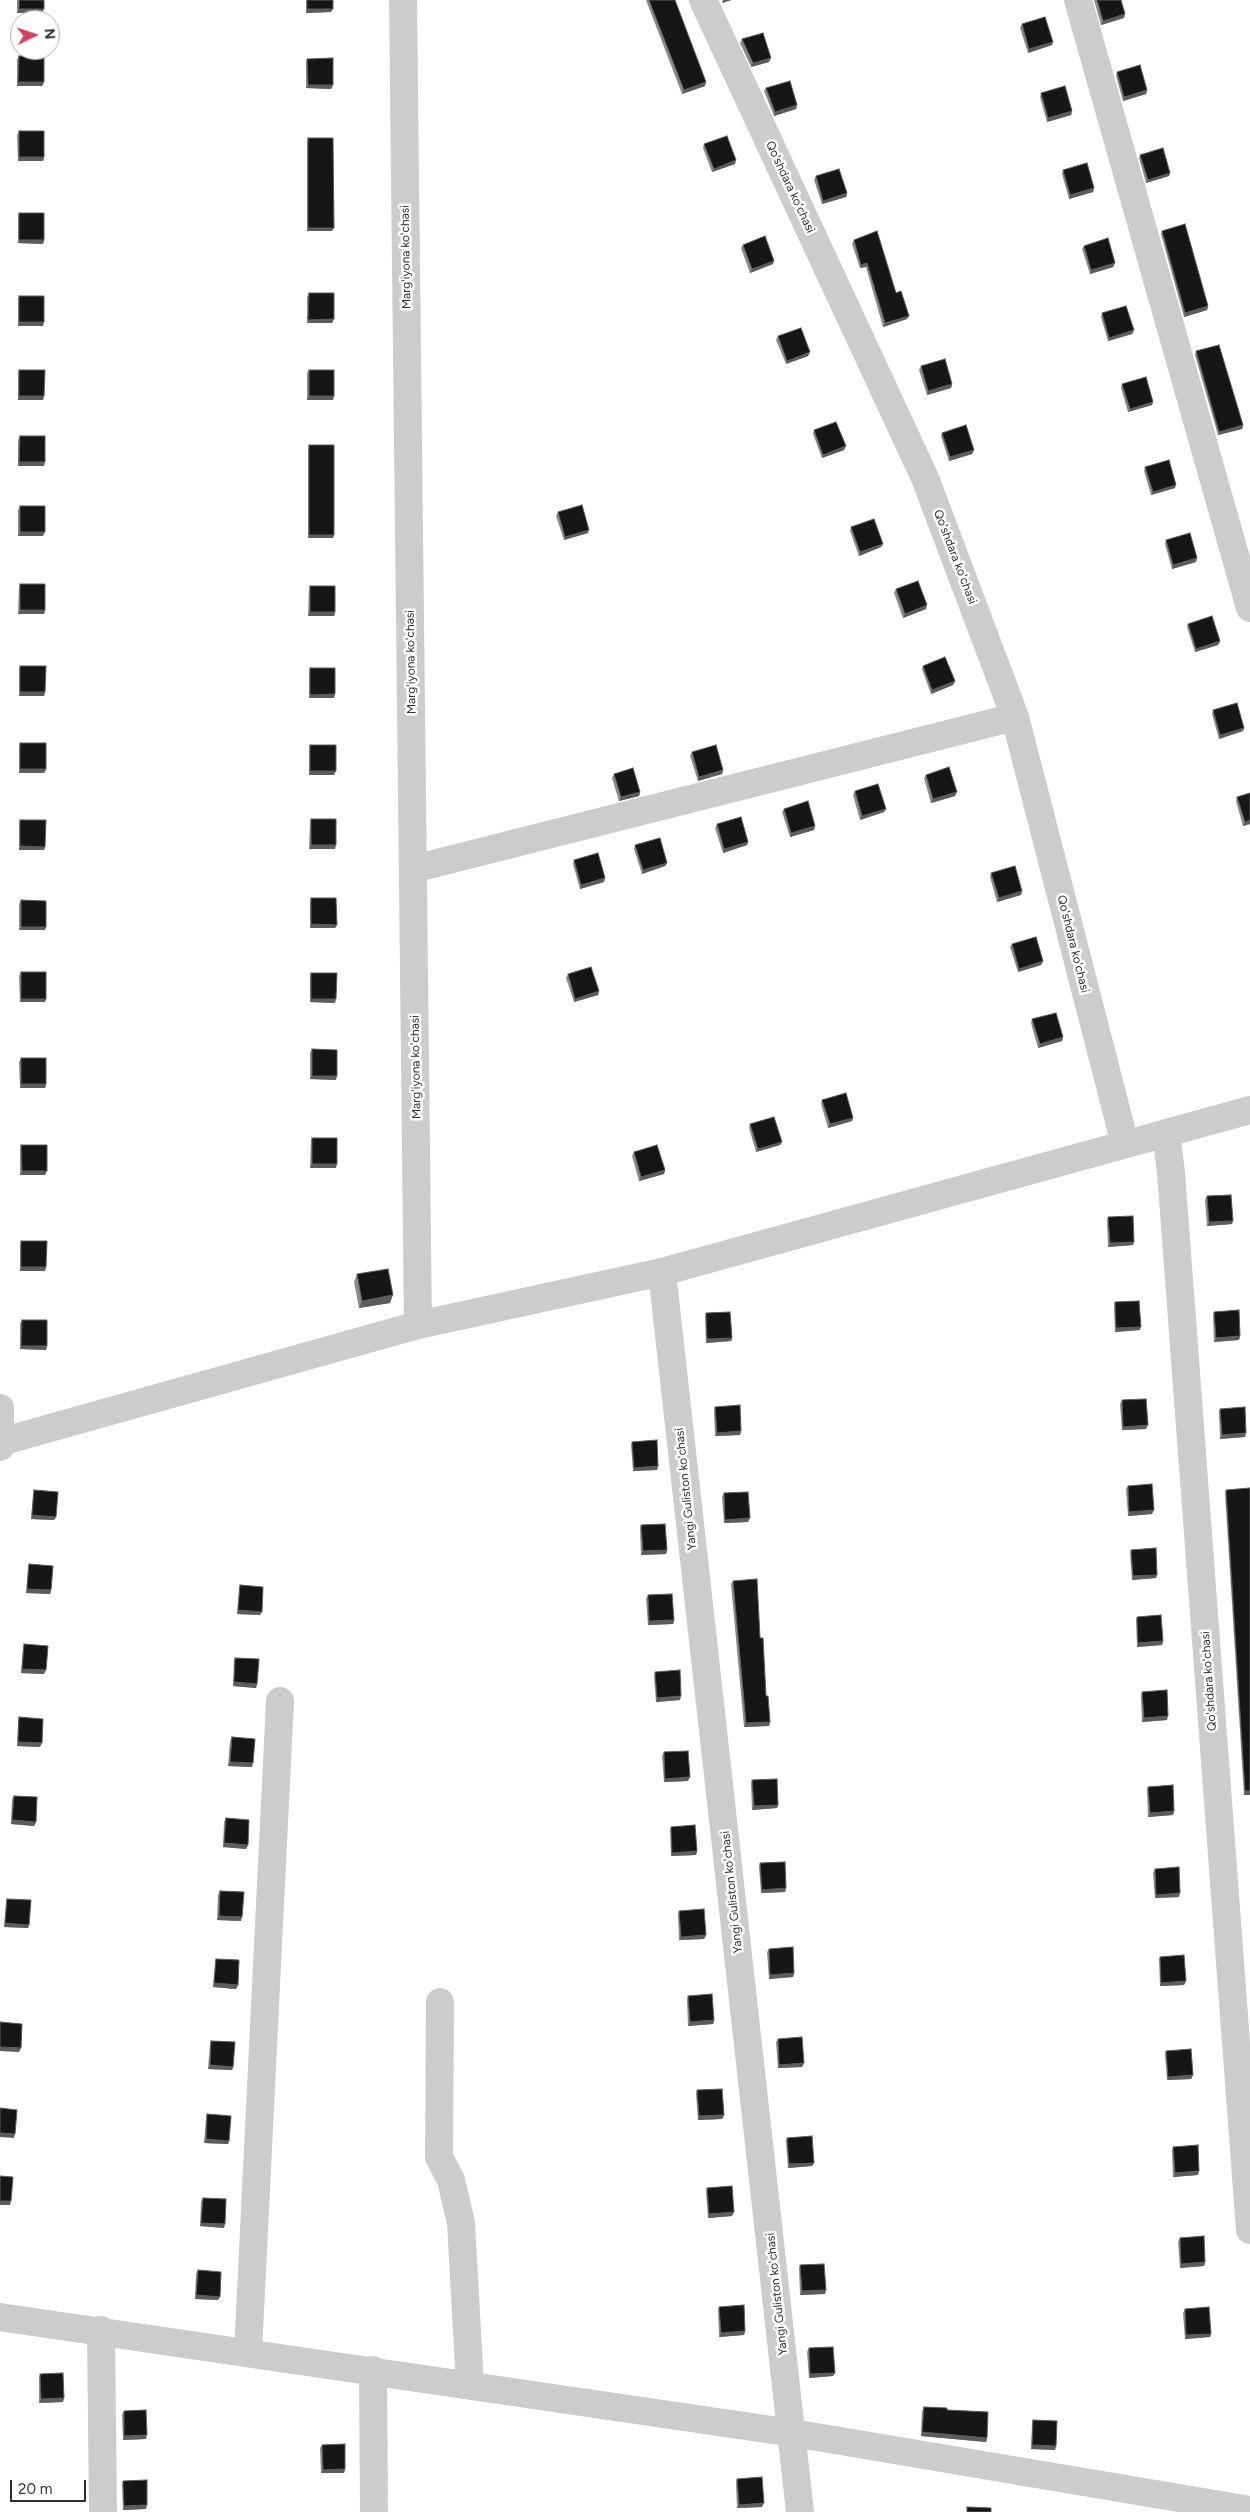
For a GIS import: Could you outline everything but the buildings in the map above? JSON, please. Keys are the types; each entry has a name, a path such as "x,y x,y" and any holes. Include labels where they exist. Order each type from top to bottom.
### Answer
{"street":[{"name":"Marg'iyona ko'chasi","path":"404,0 418,1324"},
{"name":"Qo'shdara ko'chasi","path":"703,0 925,478 1015,717 1125,1144"},
{"path":"1078,0 1250,608"},
{"path":"413,869 1015,717"},
{"path":"0,1442 418,1324 662,1272 1250,1110"},
{"name":"Qo'shdara ko'chasi","path":"1166,1133 1171,1172 1250,2230"},
{"name":"Yangi Guliston ko'chasi","path":"662,1272 793,2433 800,2512"},
{"path":"0,1408 0,1447"},
{"path":"248,2352 280,1701"},
{"path":"440,2002 439,2156 451,2180 461,2223 470,2385"},
{"path":"0,2317 101,2330 793,2433 1243,2510"},
{"path":"101,2330 103,2512"},
{"path":"373,2370 374,2512"}]}
